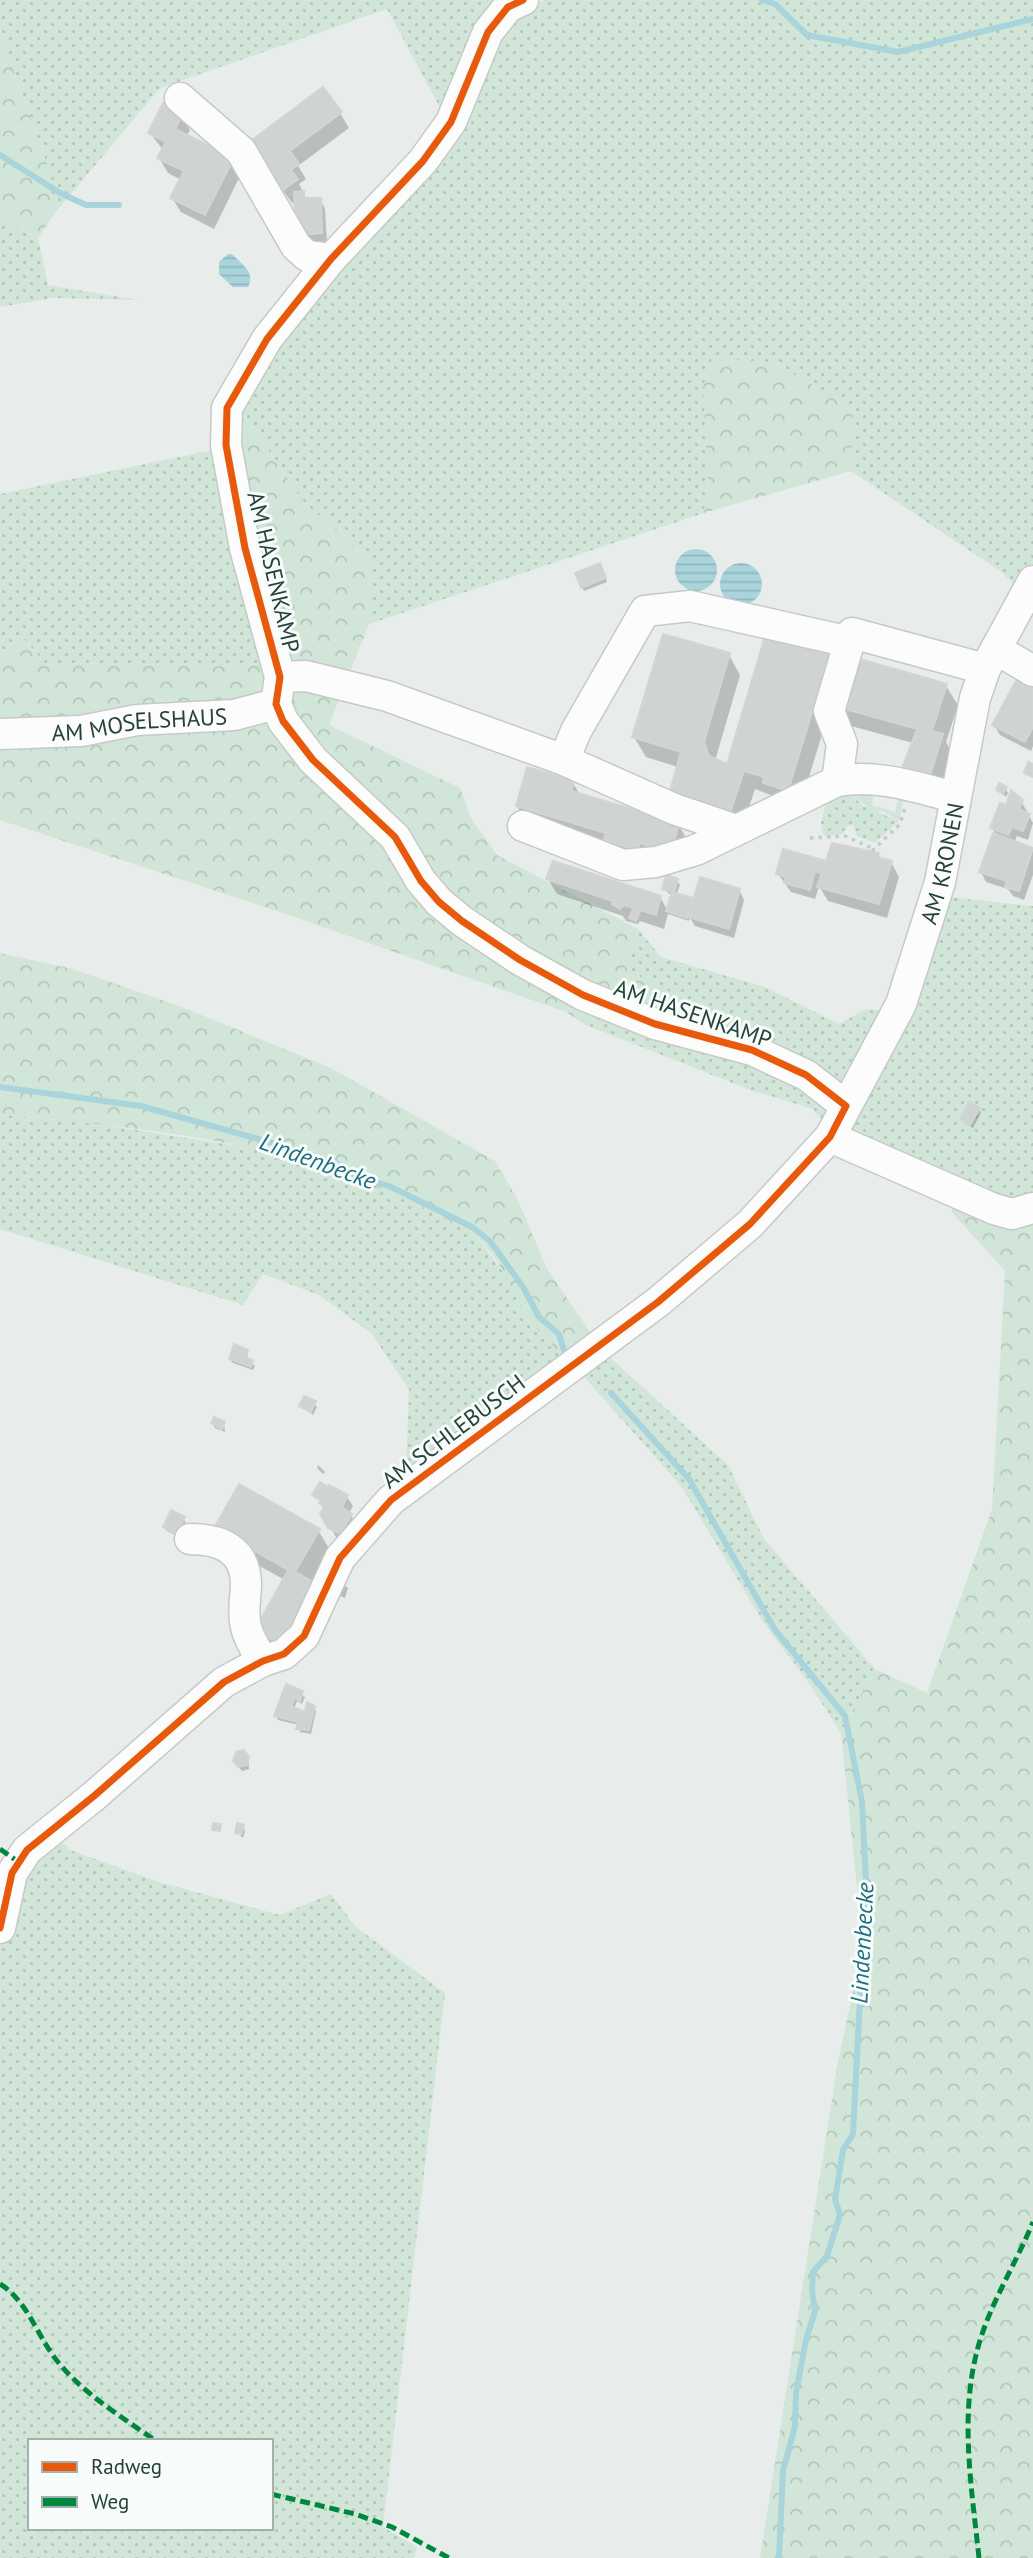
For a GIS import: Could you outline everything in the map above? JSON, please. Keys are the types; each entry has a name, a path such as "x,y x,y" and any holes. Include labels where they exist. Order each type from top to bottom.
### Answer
{"street":[{"name":"AM HASENKAMP","path":"523,0 508,7 488,32 451,122 423,160 331,259 267,339 227,408 226,445 245,548 283,721 313,760 395,837 421,881 439,902 462,921 520,960 583,995 655,1024 752,1050 806,1075 846,1106"},
{"path":"180,98 241,151 296,246 307,256 331,259"},
{"name":"AM KRONEN","path":"830,1137 863,1080 901,1004 940,882 954,797 975,698 991,659 1033,581"},
{"path":"564,760 576,731 645,611 690,606 850,642"},
{"path":"836,781 842,744 829,711 852,633 991,659 1033,671"},
{"name":"AM MOSELSHAUS","path":"0,734 80,731 137,720 234,715 306,676 387,696 564,760 674,809 736,830"},
{"path":"523,826 623,865 656,862 696,850 836,781 883,779 954,797"},
{"path":"830,1137 994,1209 1013,1214 1033,1208"},
{"name":"AM SCHLEBUSCH","path":"0,1928 12,1873 27,1850 94,1796 223,1682 263,1661 284,1654 304,1636 340,1558 391,1500 659,1302 750,1224 830,1137"},
{"path":"190,1538 214,1539 229,1548 242,1562 246,1581 246,1628 263,1661"}],"path":[{"path":"810,838 845,836 873,850 900,824 912,786"}],"green space":[{"path":"0,0 507,0 442,111 387,9 160,88 55,213 47,164 0,33"},
{"path":"544,0 1033,0 1033,567 1019,589 1000,571 851,471 853,413 830,395 774,363 708,486 704,513 369,624 370,565 349,539 305,504 236,403 514,13"},
{"path":"0,33 47,164 55,213 38,238 0,220"},
{"path":"0,220 38,238 48,285 138,300 53,298 0,307"},
{"path":"712,358 774,363 830,395 853,413 851,471 704,513 708,486 703,387"},
{"path":"236,403 305,504 349,539 370,566 369,624 329,725 460,788 471,818 497,855 638,929 628,970 674,994 671,1018 608,999 586,1025 566,1012 283,913 0,820 0,653 21,636 45,663 228,666 269,663 249,549"},
{"path":"222,448 269,663 228,666 45,663 21,636 0,653 0,494"},
{"path":"875,789 872,805 895,812 899,796 904,797 899,821 882,811 872,812 848,791"},
{"path":"848,791 863,806 899,821 875,843 857,836 853,825 848,826 841,835 825,836 821,823 827,798"},
{"path":"940,896 1033,906 1033,1202 1017,1208 847,1133"},
{"path":"638,929 661,957 765,987 839,1024 864,1010 892,1010 842,1087 671,1018 628,970"},
{"path":"0,953 73,969 182,1007 331,1068 495,1161 518,1200 546,1267 597,1342 569,1362 530,1321 499,1265 478,1239 445,1218 374,1186 322,1167 216,1141 108,1125 0,1115"},
{"path":"601,1007 762,1059 830,1108 823,1122 813,1109 750,1090 586,1025"},
{"path":"0,1115 84,1122 258,1149 389,1190 466,1229 481,1242 569,1362 406,1470 409,1389 371,1333 319,1295 263,1274 243,1305 0,1229"},
{"path":"958,1200 1033,1214 1033,2558 760,2558 838,2061 863,1946 841,1733 875,1669 927,1693 992,1509 1005,1271 951,1211"},
{"path":"602,1350 728,1465 764,1539 875,1669 841,1733 810,1685 764,1623 681,1486 577,1369"},
{"path":"54,1834 70,1850 162,1883 280,1915 331,1894 356,1927 445,1993 383,2527 417,2547 414,2558 0,2558 0,1947 13,1895"}],"water":[{"path":"232,254 247,269 250,277 248,287 233,287 219,274 219,262"},
{"path":"696,549 711,555 717,570 711,585 696,591 681,585 675,570 681,555"},
{"path":"741,563 756,569 762,584 756,599 741,605 726,599 720,584 726,569"}],"building":[{"path":"323,87 342,112 290,151 299,164 291,170 298,179 283,190 248,143"},
{"path":"163,103 183,113 175,129 234,158 205,215 170,198 184,171 157,158 166,142 148,133"},
{"path":"304,191 304,198 321,198 322,233 296,235 294,192"},
{"path":"600,563 606,578 581,588 575,573"},
{"path":"766,633 830,653 788,791 763,783 764,777 744,771 729,816 668,798 681,752 632,737 663,634 730,653 704,742 709,756 727,764"},
{"path":"853,657 947,684 932,731 943,734 930,776 902,768 917,729 838,707"},
{"path":"1018,677 1033,685 1033,727 1025,742 992,725"},
{"path":"1028,762 1033,764 1033,777 1024,773"},
{"path":"527,767 574,781 571,791 679,823 671,852 640,843 637,850 604,840 606,833 516,806"},
{"path":"999,783 1007,787 1003,794 996,790"},
{"path":"1011,790 1023,800 1019,809 1030,814 1023,831 1012,827 1008,835 990,828 1000,803 1006,805"},
{"path":"993,833 1033,848 1019,891 1005,887 1007,881 979,872"},
{"path":"832,843 879,853 878,857 892,861 879,904 817,887"},
{"path":"783,849 826,861 821,873 815,871 810,890 784,883 786,877 776,874"},
{"path":"553,861 661,896 656,915 624,905 620,909 612,904 613,901 546,879"},
{"path":"666,875 678,879 674,892 662,889"},
{"path":"700,877 740,889 729,929 688,917"},
{"path":"672,892 693,898 687,918 666,911"},
{"path":"633,909 640,911 636,921 629,918"},
{"path":"969,1102 980,1108 970,1125 960,1119"},
{"path":"234,1344 248,1350 245,1357 253,1360 251,1367 229,1359"},
{"path":"304,1396 316,1401 311,1412 299,1406"},
{"path":"214,1417 225,1422 222,1429 211,1423"},
{"path":"320,1482 328,1487 320,1500 312,1495"},
{"path":"239,1484 320,1529 295,1572 317,1584 282,1646 255,1630 288,1570 214,1528"},
{"path":"329,1485 348,1495 342,1507 352,1514 340,1534 328,1528 320,1514 324,1507 319,1503"},
{"path":"171,1510 185,1517 176,1534 163,1527"},
{"path":"286,1684 303,1691 300,1701 295,1698 291,1706 305,1712 307,1702 315,1706 309,1730 296,1729 298,1722 274,1716"},
{"path":"244,1750 249,1757 247,1765 238,1767 233,1761 236,1752"},
{"path":"213,1823 221,1824 220,1831 212,1830"},
{"path":"237,1823 244,1825 241,1834 235,1833"}],"waterway":[{"path":"762,0 775,4 807,35 898,52 1033,19"},
{"path":"0,155 60,193 86,205 119,205"},
{"name":"Lindenbecke","path":"0,1087 141,1106 294,1149 336,1163 356,1176 389,1186 472,1227 490,1241 523,1287 539,1317 559,1334 565,1354"},
{"name":"Lindenbecke","path":"611,1393 689,1479 775,1630 845,1716 862,1802 866,1882 853,2134 843,2150 835,2199 840,2215 827,2256 813,2272 815,2311 806,2340 796,2393 795,2426 783,2471 779,2558"}],"marked path":[{"path":"0,1849 17,1861"},
{"path":"979,2558 969,2456 971,2380 987,2321 1033,2222"},
{"path":"0,2284 18,2300 51,2352 69,2374 104,2405 153,2439"},
{"path":"273,2494 355,2514 392,2527 449,2558"}],"cycle path":[{"path":"0,1928 12,1873 27,1850 94,1796 224,1682 263,1661 284,1654 304,1636 340,1558 391,1500 658,1302 750,1224 830,1137 846,1106 806,1075 752,1050 655,1024 583,995 520,960 462,921 439,902 421,881 395,837 313,760 283,721 276,704 280,677 245,548 226,445 227,408 267,339 331,259 423,161 451,122 488,32 508,7 523,0"}]}
